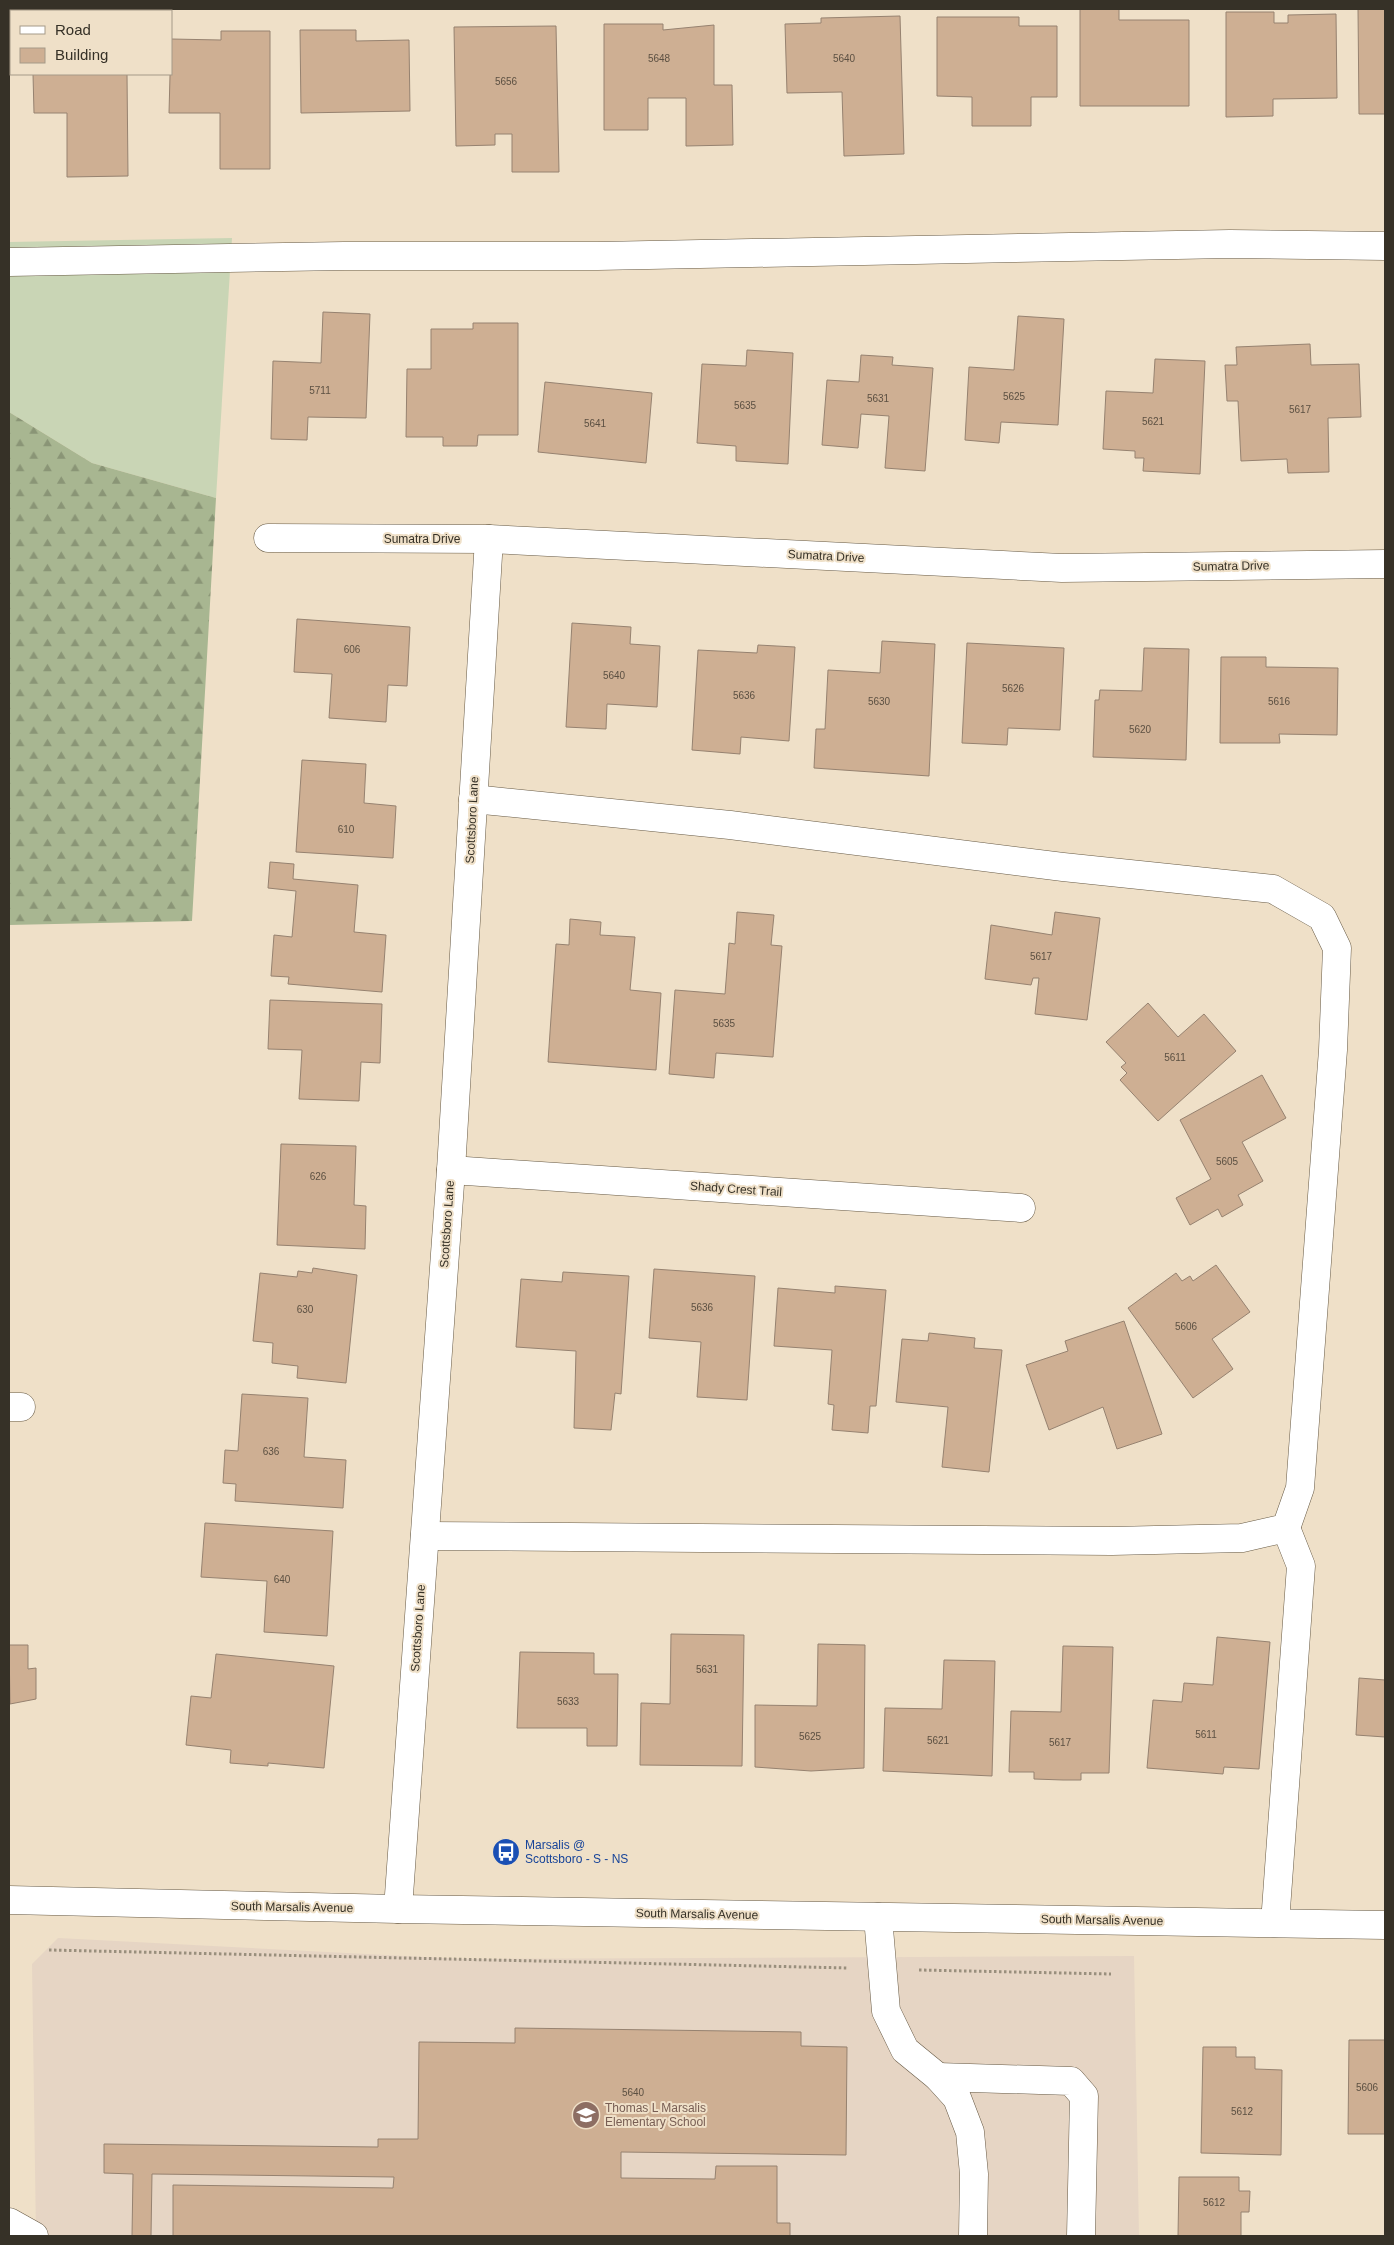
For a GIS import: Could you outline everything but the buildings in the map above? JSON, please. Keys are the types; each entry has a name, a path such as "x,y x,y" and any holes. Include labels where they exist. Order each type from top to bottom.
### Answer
{"street":[{"path":"9,262 344,256 598,256 1230,244 1385,246"},
{"name":"Sumatra Drive","path":"268,538 489,539 1062,568 1385,564"},
{"name":"Scottsboro Lane","path":"398,1909 451,1170 489,539"},
{"path":"473,799 730,825 1063,867 1273,889 1322,917 1337,948 1333,1050 1300,1488 1286,1528 1301,1566 1275,1923"},
{"name":"Shady Crest Trail","path":"451,1170 1021,1208"},
{"path":"425,1536 1112,1541 1242,1538 1286,1528"},
{"name":"South Marsalis Avenue","path":"9,1900 398,1909 1385,1925"},
{"path":"878,1917 886,2011 905,2050 938,2077 957,2098 970,2132 974,2174 973,2236"},
{"path":"938,2077 1071,2081 1084,2096 1081,2236"},
{"path":"9,2222 34,2236"}],"path":[{"path":"49,1950 1111,1974"}],"shaded area":[{"name":"Thomas L Marsalis Elementary School","path":"58,1938 464,1959 1134,1956 1139,2236 36,2236 32,1964"}],"green space":[{"path":"232,238 216,498 92,463 9,412 9,242"},
{"path":"9,412 92,463 216,498 192,921 9,925"}],"place":[{"name":"Marsalis @ Scottsboro - S - NS","path":"506,1852"},
{"name":"Thomas L Marsalis Elementary School","path":"586,2115"}]}
